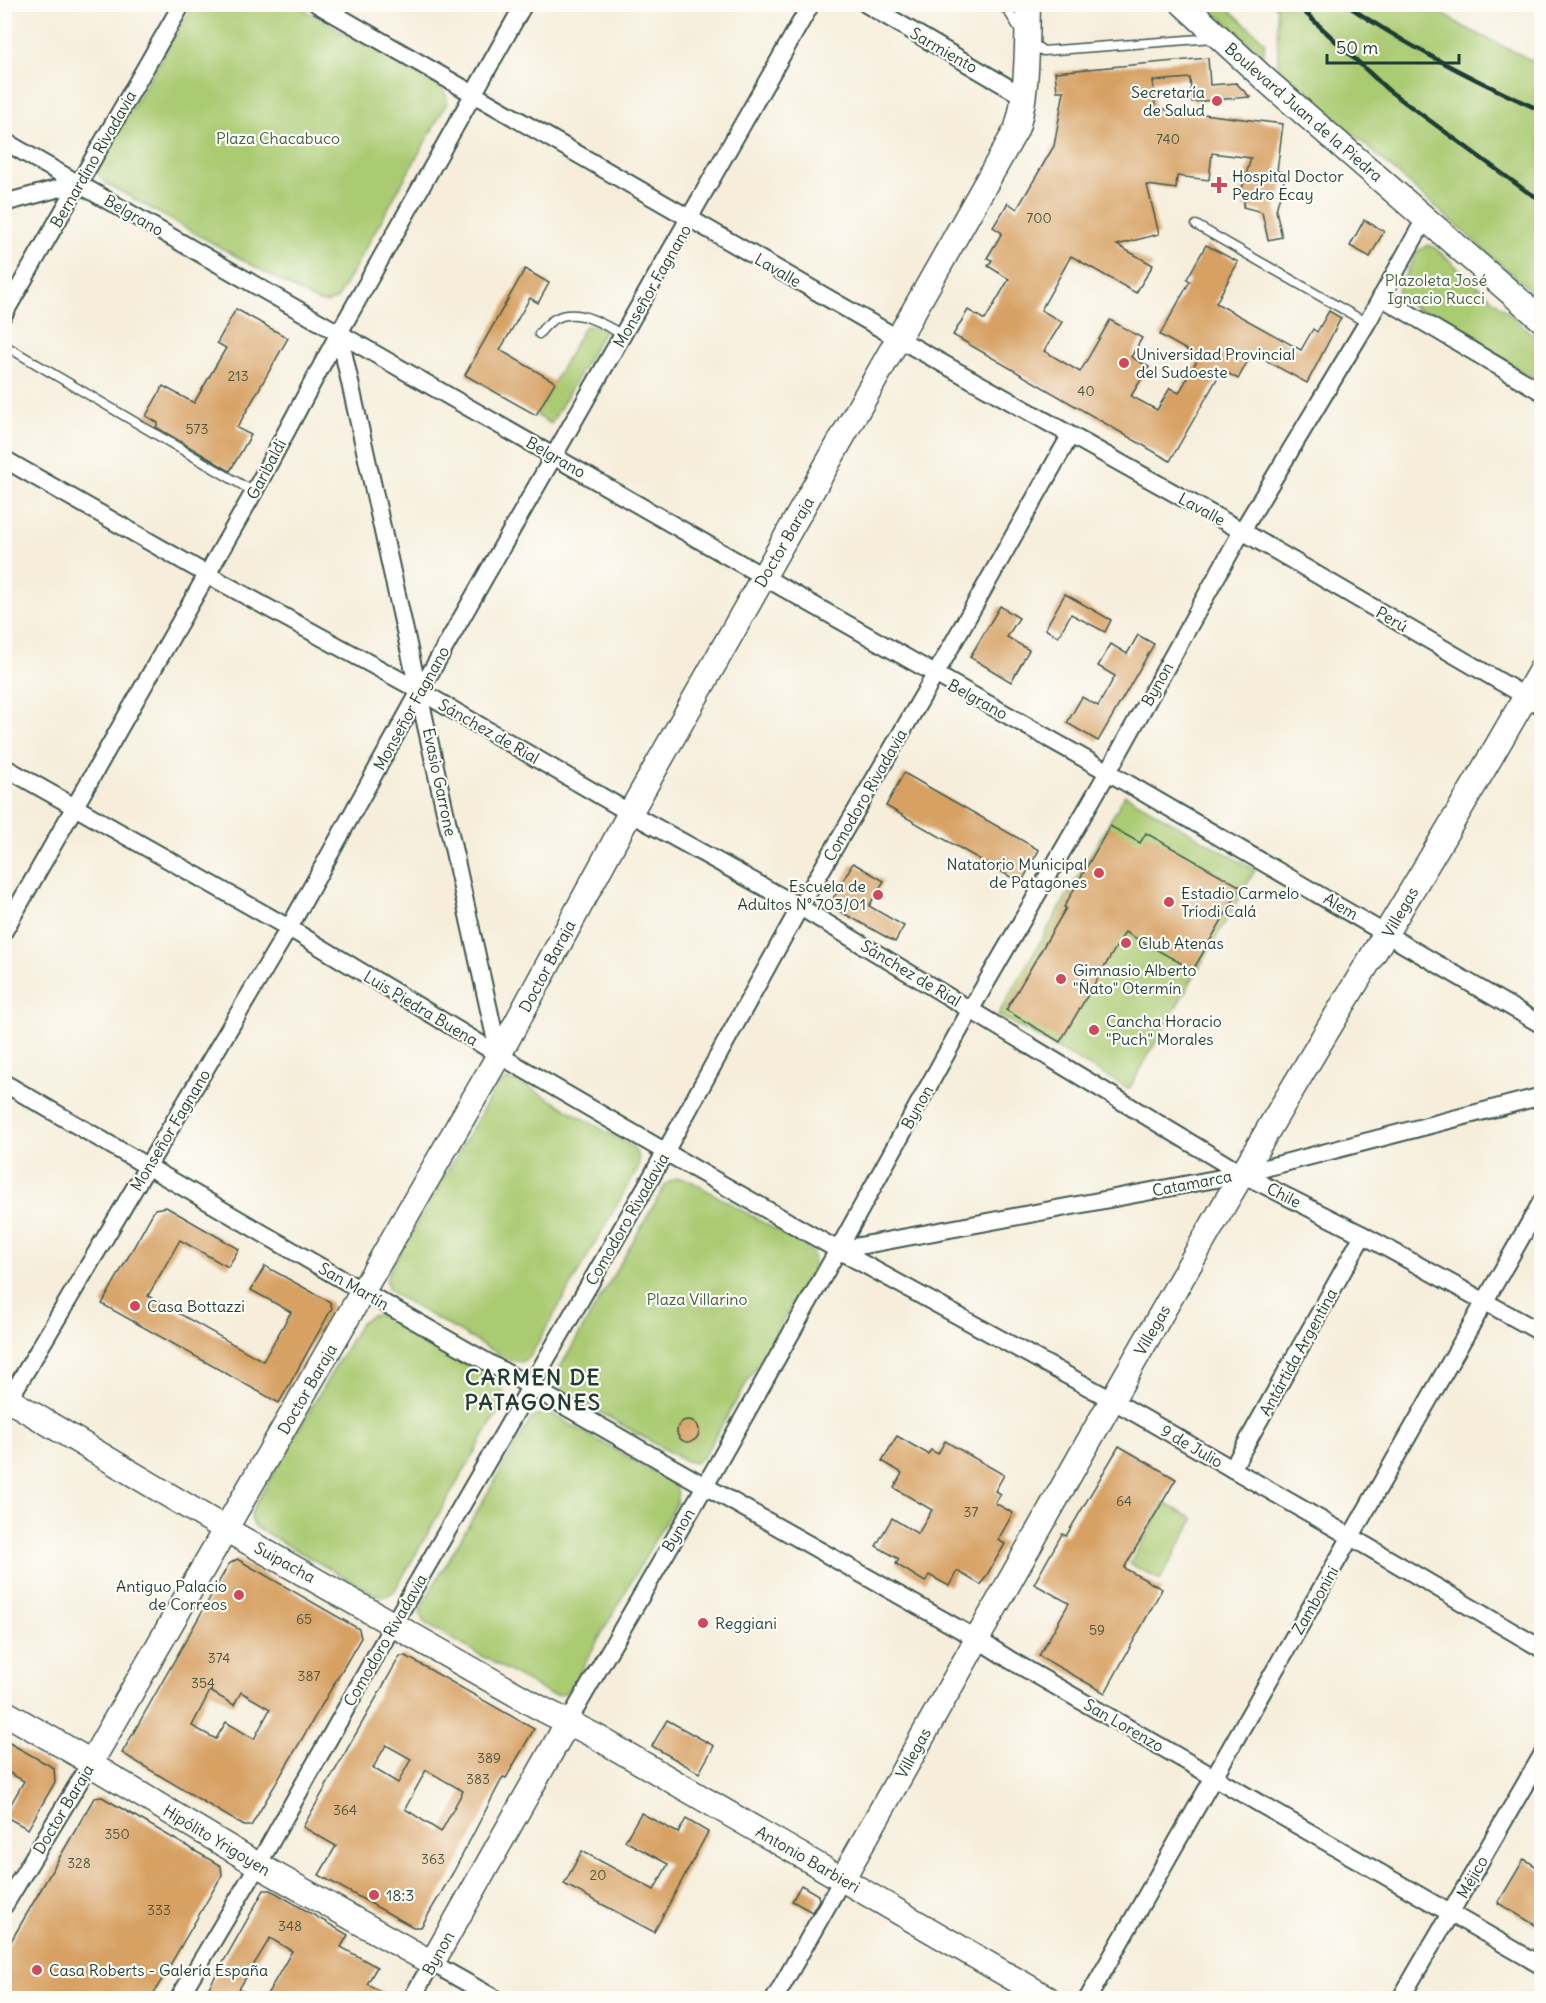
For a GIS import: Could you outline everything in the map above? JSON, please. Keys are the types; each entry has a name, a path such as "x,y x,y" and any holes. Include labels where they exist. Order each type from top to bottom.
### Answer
{"street":[{"name":"Bernardino Rivadavia","path":"4,314 182,4"},
{"name":"Lavalle","path":"317,4 690,220 1242,531"},
{"name":"Garibaldi","path":"4,931 208,575 339,333 524,4"},
{"name":"Monseñor Fagnano","path":"6,1401 149,1165 288,928 420,691 811,4"},
{"name":"Sarmiento","path":"866,4 1023,96"},
{"name":"Doctor Baraja","path":"4,1906 227,1530 499,1055 630,813 1016,130 1023,96 1028,4"},
{"name":"Boulevard Juan de la Piedra","path":"1183,4 1542,320"},
{"name":"Belgrano","path":"4,141 1108,772"},
{"path":"4,203 79,183"},
{"name":"Bynon","path":"412,1998 705,1486 971,1009 1108,772 1242,531 1367,323 1426,217"},
{"path":"1381,297 1542,393"},
{"name":"Evasio Garrone","path":"339,333 499,1055"},
{"name":"Comodoro Rivadavia","path":"179,1998 258,1865 394,1623 666,1152 800,907 1070,436"},
{"name":"Sánchez de Rial","path":"4,459 208,575 420,691 630,813 800,907 971,1009"},
{"name":"Perú","path":"1242,531 1533,702"},
{"name":"Villegas","path":"775,1998 1242,1174 1387,933 1533,702 1542,668"},
{"name":"Luis Piedra Buena","path":"4,767 288,928 499,1055 838,1250"},
{"name":"Alem","path":"1108,772 1542,1025"},
{"name":"Chile","path":"971,1009 1242,1174 1363,1235 1542,1333"},
{"name":"San Martín","path":"4,1083 705,1486"},
{"name":"Catamarca","path":"838,1250 1242,1174 1542,1096"},
{"name":"Zambonini","path":"1088,1998 1542,1201"},
{"name":"Antártida Argentina","path":"1232,1469 1363,1235"},
{"name":"9 de Julio","path":"838,1250 1112,1400 1542,1649"},
{"name":"Suipacha","path":"6,1401 227,1530 568,1722"},
{"name":"San Lorenzo","path":"705,1486 978,1639 1012,1661 1542,1966"},
{"name":"Hipólito Yrigoyen","path":"4,1712 79,1755 90,1764 258,1865 432,1964"},
{"name":"Antonio Barbieri","path":"568,1722 843,1878 1047,1998"},
{"name":"Méjico","path":"1401,1998 1542,1755"},
{"path":"432,1964 494,1998"}],"lane":[{"path":"1000,4 1008,11 1027,38 1043,51 1219,38"},
{"path":"1196,225 1367,323"},
{"path":"539,334 546,323 556,317 569,314 596,320 623,335"},
{"path":"4,345 254,492"}],"green space":[{"name":"Plaza Chacabuco","path":"193,5 296,5 439,86 446,94 447,103 337,299 324,303 315,300 105,183 98,174 100,162"},
{"path":"1207,5 1224,5 1265,42 1263,56"},
{"path":"1273,5 1429,5 1464,27 1541,65 1541,300 1278,68 1277,8"},
{"name":"Plazoleta José Ignacio Rucci","path":"1428,245 1435,248 1541,342 1541,384 1397,297 1398,290 1417,251"},
{"path":"591,325 605,329 551,424 536,415 584,327"},
{"name":"Club Atenas","path":"1125,795 1255,870 1129,1089 998,1015"},
{"path":"507,1080 520,1082 631,1146 639,1159 638,1168 531,1355 522,1362 509,1360 397,1296 389,1290 386,1282 387,1275 496,1087"},
{"name":"Plaza Villarino","path":"677,1178 689,1180 806,1247 814,1259 813,1269 704,1456 695,1463 683,1460 563,1391 556,1379 558,1371 666,1184"},
{"path":"378,1315 496,1381 502,1388 504,1396 503,1403 395,1590 383,1596 374,1594 256,1527 251,1516 252,1510 361,1322"},
{"path":"542,1413 554,1415 670,1481 678,1493 676,1503 570,1689 557,1695 549,1694 429,1626 423,1621 420,1613 422,1605 531,1419"},
{"path":"1164,1503 1194,1519 1160,1580 1130,1564"}],"building":[{"path":"1208,58 1210,85 1236,83 1250,97 1192,102 1190,78 1153,81 1155,108 1283,124 1277,171 1286,173 1276,210 1282,237 1268,240 1262,212 1243,207 1246,195 1241,192 1251,158 1212,153 1209,180 1177,176 1176,189 1147,185 1159,234 1117,245 1153,265 1136,293 1071,256 1041,310 1062,322 1044,351 1080,372 1110,320 1142,338 1131,357 1149,367 1131,396 1157,410 1170,388 1179,393 1199,357 1160,335 1190,281 1187,279 1206,245 1238,262 1216,303 1301,350 1313,329 1317,332 1329,311 1341,318 1307,383 1252,353 1238,379 1222,370 1170,461 953,335 968,310 985,320 1009,279 988,266 992,260 987,258 1002,233 993,227 1008,203 1017,209 1054,146 1064,91 1057,91 1055,72"},
{"path":"1364,220 1384,231 1370,257 1350,246"},
{"path":"525,269 549,283 538,303 530,298 500,350 555,382 536,415 465,375"},
{"path":"236,309 288,338 237,428 251,435 230,471 156,427 158,423 146,416 163,386 194,403 226,348 217,343"},
{"path":"1065,594 1111,620 1105,632 1071,614 1058,637 1045,629"},
{"path":"1000,606 1019,618 1007,637 1029,650 1011,682 970,657"},
{"path":"1138,635 1154,644 1098,741 1067,723 1082,697 1098,706 1115,676 1098,666 1111,644 1127,654"},
{"path":"904,773 1039,850 1021,883 886,806"},
{"path":"1110,826 1140,843 1146,833 1241,887 1193,970 1125,932 1060,1042 1006,1010 1066,908 1064,907"},
{"name":"Escuela de Adultos N° 703/01","path":"853,863 884,881 869,906 904,926 895,942 836,909 833,899"},
{"name":"Casa Bottazzi","path":"166,1207 239,1249 228,1267 180,1240 148,1296 263,1361 291,1312 251,1290 265,1266 330,1302 332,1308 279,1403 102,1304 155,1209"},
{"path":"688,1420 696,1423 699,1431 696,1439 688,1442 680,1439 677,1431 680,1423"},
{"path":"897,1436 928,1454 931,1450 938,1454 945,1441 1004,1475 995,1491 1001,1494 995,1503 1013,1513 998,1540 1005,1544 981,1585 957,1571 949,1586 929,1575 925,1582 896,1564 899,1559 876,1546 892,1518 918,1534 932,1510 894,1488 902,1473 882,1461"},
{"path":"1119,1446 1176,1479 1124,1568 1162,1589 1105,1693 1039,1656 1069,1603 1034,1584 1062,1534 1066,1536"},
{"path":"237,1559 359,1629 361,1638 251,1826 244,1826 122,1753 229,1564","holes":["210,1691 234,1705 241,1692 270,1709 254,1739 226,1722 216,1739 192,1726"]},
{"path":"400,1656 406,1656 534,1729 506,1778 503,1777 454,1871 421,1927 413,1927 319,1875 336,1846 303,1827","holes":["386,1745 411,1759 398,1783 373,1768","426,1770 463,1791 441,1832 405,1809"]},
{"path":"667,1720 714,1746 699,1773 652,1746"},
{"path":"4,1740 54,1768 55,1782 28,1829 4,1816 24,1781 4,1770"},
{"path":"102,1797 221,1866 222,1875 151,1998 4,1998 4,1953 94,1798"},
{"path":"641,1813 678,1833 686,1819 708,1832 654,1932 564,1884 582,1851 654,1890 668,1864 625,1841"},
{"path":"1524,1859 1542,1870 1542,1929 1498,1903"},
{"path":"801,1885 818,1895 819,1900 812,1912 792,1901"},
{"path":"264,1890 271,1890 348,1935 341,1947 377,1967 367,1984 393,1998 265,1998 292,1951 270,1938 239,1989 255,1998 203,1998"}],"railway":[{"path":"1296,4 1388,90 1526,191 1542,200"},
{"path":"1345,4 1441,62 1542,111"}],"place":[{"name":"Secretaría de Salud","path":"1217,101"},
{"name":"Hospital Doctor Pedro Ecay","path":"1219,185"},
{"name":"Universidad Provincial del Sudoeste","path":"1124,363"},
{"name":"Natatorio Municipal de Patagones","path":"1099,873"},
{"name":"Escuela de Adultos N° 703/01","path":"878,895"},
{"name":"Estadio Carmelo Tríodi Calá","path":"1169,902"},
{"name":"Club Atenas","path":"1126,943"},
{"name":"Gimnasio Alberto \"Ñato\" Otermín","path":"1061,979"},
{"name":"Cancha Horacio \"Puch\" Morales","path":"1094,1030"},
{"name":"Casa Bottazzi","path":"135,1306"},
{"name":"Antiguo Palacio de Correos","path":"239,1595"},
{"name":"Reggiani","path":"703,1623"},
{"name":"18:3","path":"374,1895"},
{"name":"Casa Roberts - Galería España","path":"37,1970"}],"district":[{"name":"CARMEN DE PATAGONES","path":"533,1390"}]}
